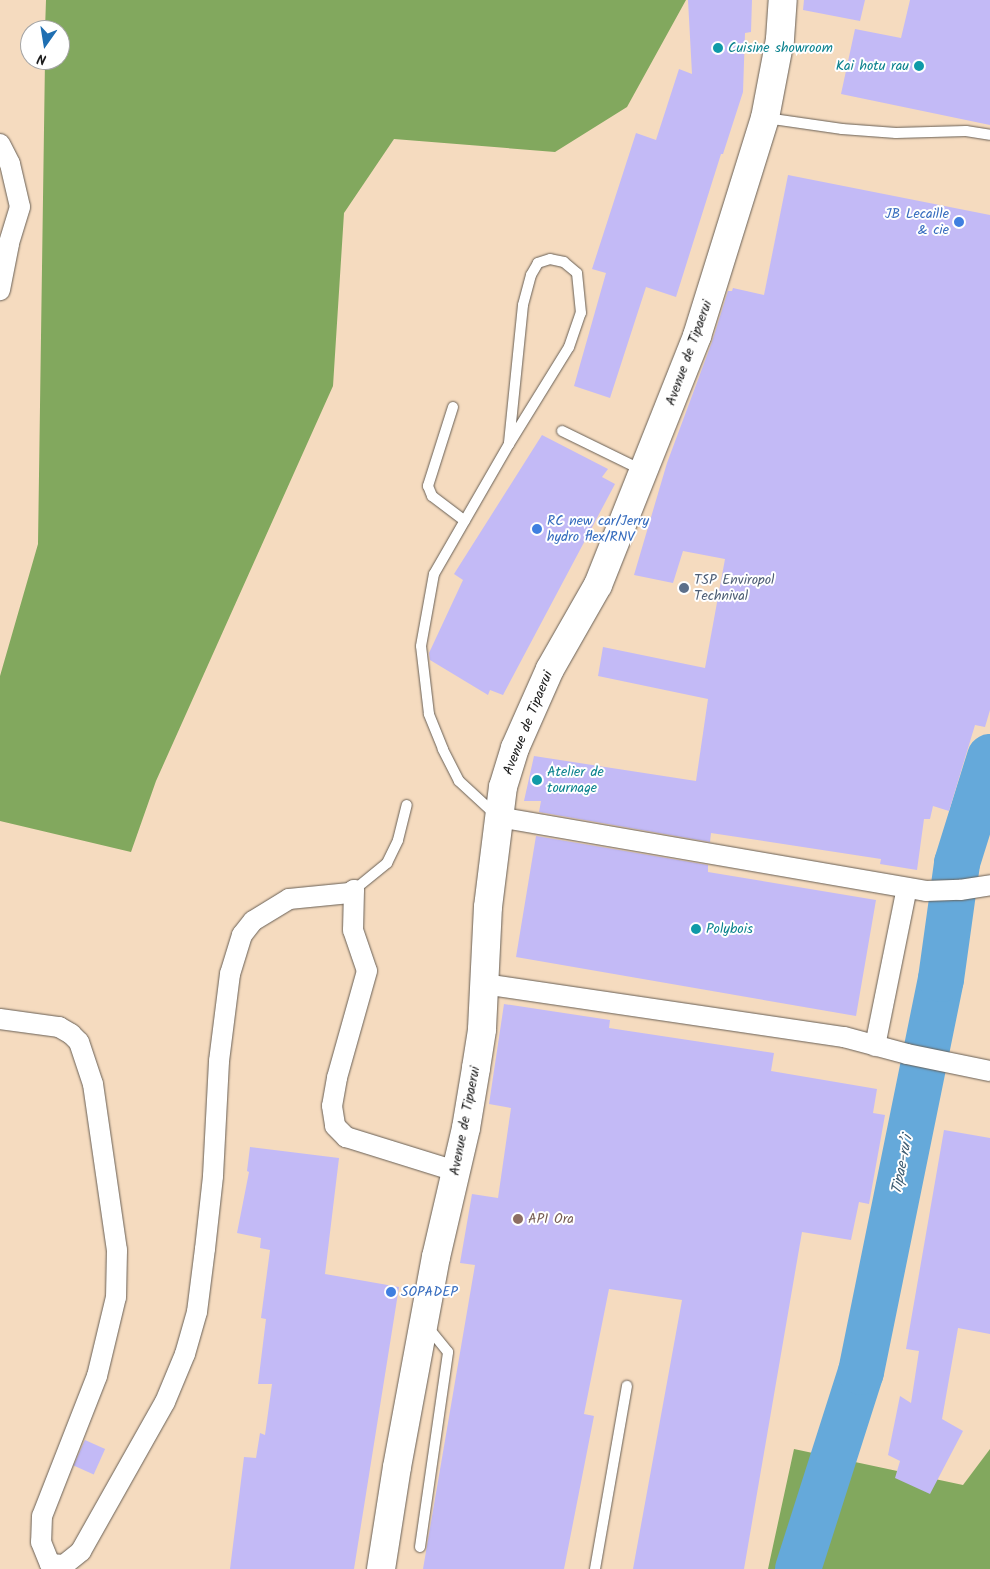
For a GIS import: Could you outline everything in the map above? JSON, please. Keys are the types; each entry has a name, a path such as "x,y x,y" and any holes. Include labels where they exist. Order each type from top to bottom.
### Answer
{"main road":[{"name":"Avenue de Tipaerui","path":"381,1569 397,1466 436,1257 466,1128 482,1030 488,907 503,787 515,748 550,669 598,586 698,336 766,118 780,39 783,0"}],"street":[{"path":"0,144 10,164 20,207 9,244 0,290"},
{"path":"498,817 917,889 960,890 990,885"},
{"path":"875,1046 917,889"},
{"path":"0,1019 59,1027 79,1042 92,1084 117,1250 116,1297 98,1376 42,1516 41,1542 44,1553 50,1564 64,1565 81,1551 165,1402 185,1354 197,1312 213,1176 219,1061 230,974 242,936 253,921 289,899 350,894 354,890"},
{"path":"354,890 353,930 367,972 337,1078 332,1106 335,1126 346,1137 456,1171"},
{"path":"484,984 844,1037 907,1054 990,1071"}],"lane":[{"path":"766,118 842,130 896,132 966,131 990,136"},
{"path":"498,817 460,781 443,749 429,714 420,646 434,574 509,444 569,347 581,314 577,273 564,262 550,259 538,263 531,275 523,305 509,444"},
{"path":"453,407 428,486 432,496 465,521"},
{"path":"562,431 645,472"},
{"path":"354,890 387,863 398,840 407,805"},
{"path":"420,1547 448,1352 424,1323"},
{"path":"595,1569 627,1386"}],"green space":[{"path":"46,0 686,0 627,107 555,152 394,139 344,213 333,386 156,781 131,852 0,821 0,676 38,544 45,70 70,70 70,20 45,20"},
{"path":"794,1449 963,1485 990,1449 990,1569 768,1569"}],"building":[{"path":"688,0 752,0 751,32 745,33 743,92 723,154 721,154 676,297 646,287 610,398 574,386 606,273 592,269 636,133 656,140 679,69 692,74"},
{"path":"804,0 865,0 860,21 803,10"},
{"name":"Kai hotu rau","path":"910,0 990,0 990,125 841,94 855,29 901,38"},
{"path":"788,175 990,215 990,710 985,727 975,725 949,811 933,806 930,819 924,819 917,870 880,864 881,859 711,833 710,842 539,812 541,801 524,801 534,756 696,781 708,699 598,676 603,647 705,668 725,559 683,551 673,583 634,575 667,463 712,342 728,291 732,291 733,288 764,295"},
{"name":"RC new car/Jerry hydro flex/RNV","path":"542,435 608,469 602,477 615,484 503,695 490,690 488,695 430,660 429,653 463,580 454,574"},
{"name":"Polybois","path":"536,836 708,865 708,872 876,900 856,1016 516,957"},
{"path":"504,1004 610,1020 609,1028 774,1053 771,1071 877,1089 873,1113 885,1115 869,1204 859,1202 851,1240 802,1232 744,1569 633,1569 682,1300 609,1289 584,1414 594,1416 564,1569 423,1569 475,1265 460,1263 472,1194 498,1198 511,1108 489,1104"},
{"path":"944,1130 990,1138 990,1334 958,1328 942,1419 963,1431 930,1494 895,1478 900,1461 888,1455 900,1396 911,1403 919,1351 906,1349"},
{"path":"250,1147 339,1158 325,1274 399,1287 354,1569 230,1569 244,1457 256,1458 260,1433 265,1435 272,1384 258,1384 266,1319 261,1318 270,1250 260,1248 261,1238 237,1233 249,1172 247,1171"},
{"path":"85,1440 105,1449 94,1475 74,1466"}],"waterway":[{"name":"Tipae-ru’i","path":"798,1569 861,1372 941,979 957,863 990,757"}],"place":[{"name":"Cuisine showroom","path":"718,48"},
{"name":"Kai hotu rau","path":"919,66"},
{"name":"JB Lecaille & cie","path":"959,222"},
{"name":"RC new car/Jerry hydro flex/RNV","path":"537,529"},
{"name":"TSP Enviropol Technival","path":"684,588"},
{"name":"Atelier de tournage","path":"537,780"},
{"name":"Polybois","path":"696,929"},
{"name":"API Ora","path":"518,1219"},
{"name":"SOPADEP","path":"391,1292"}]}
